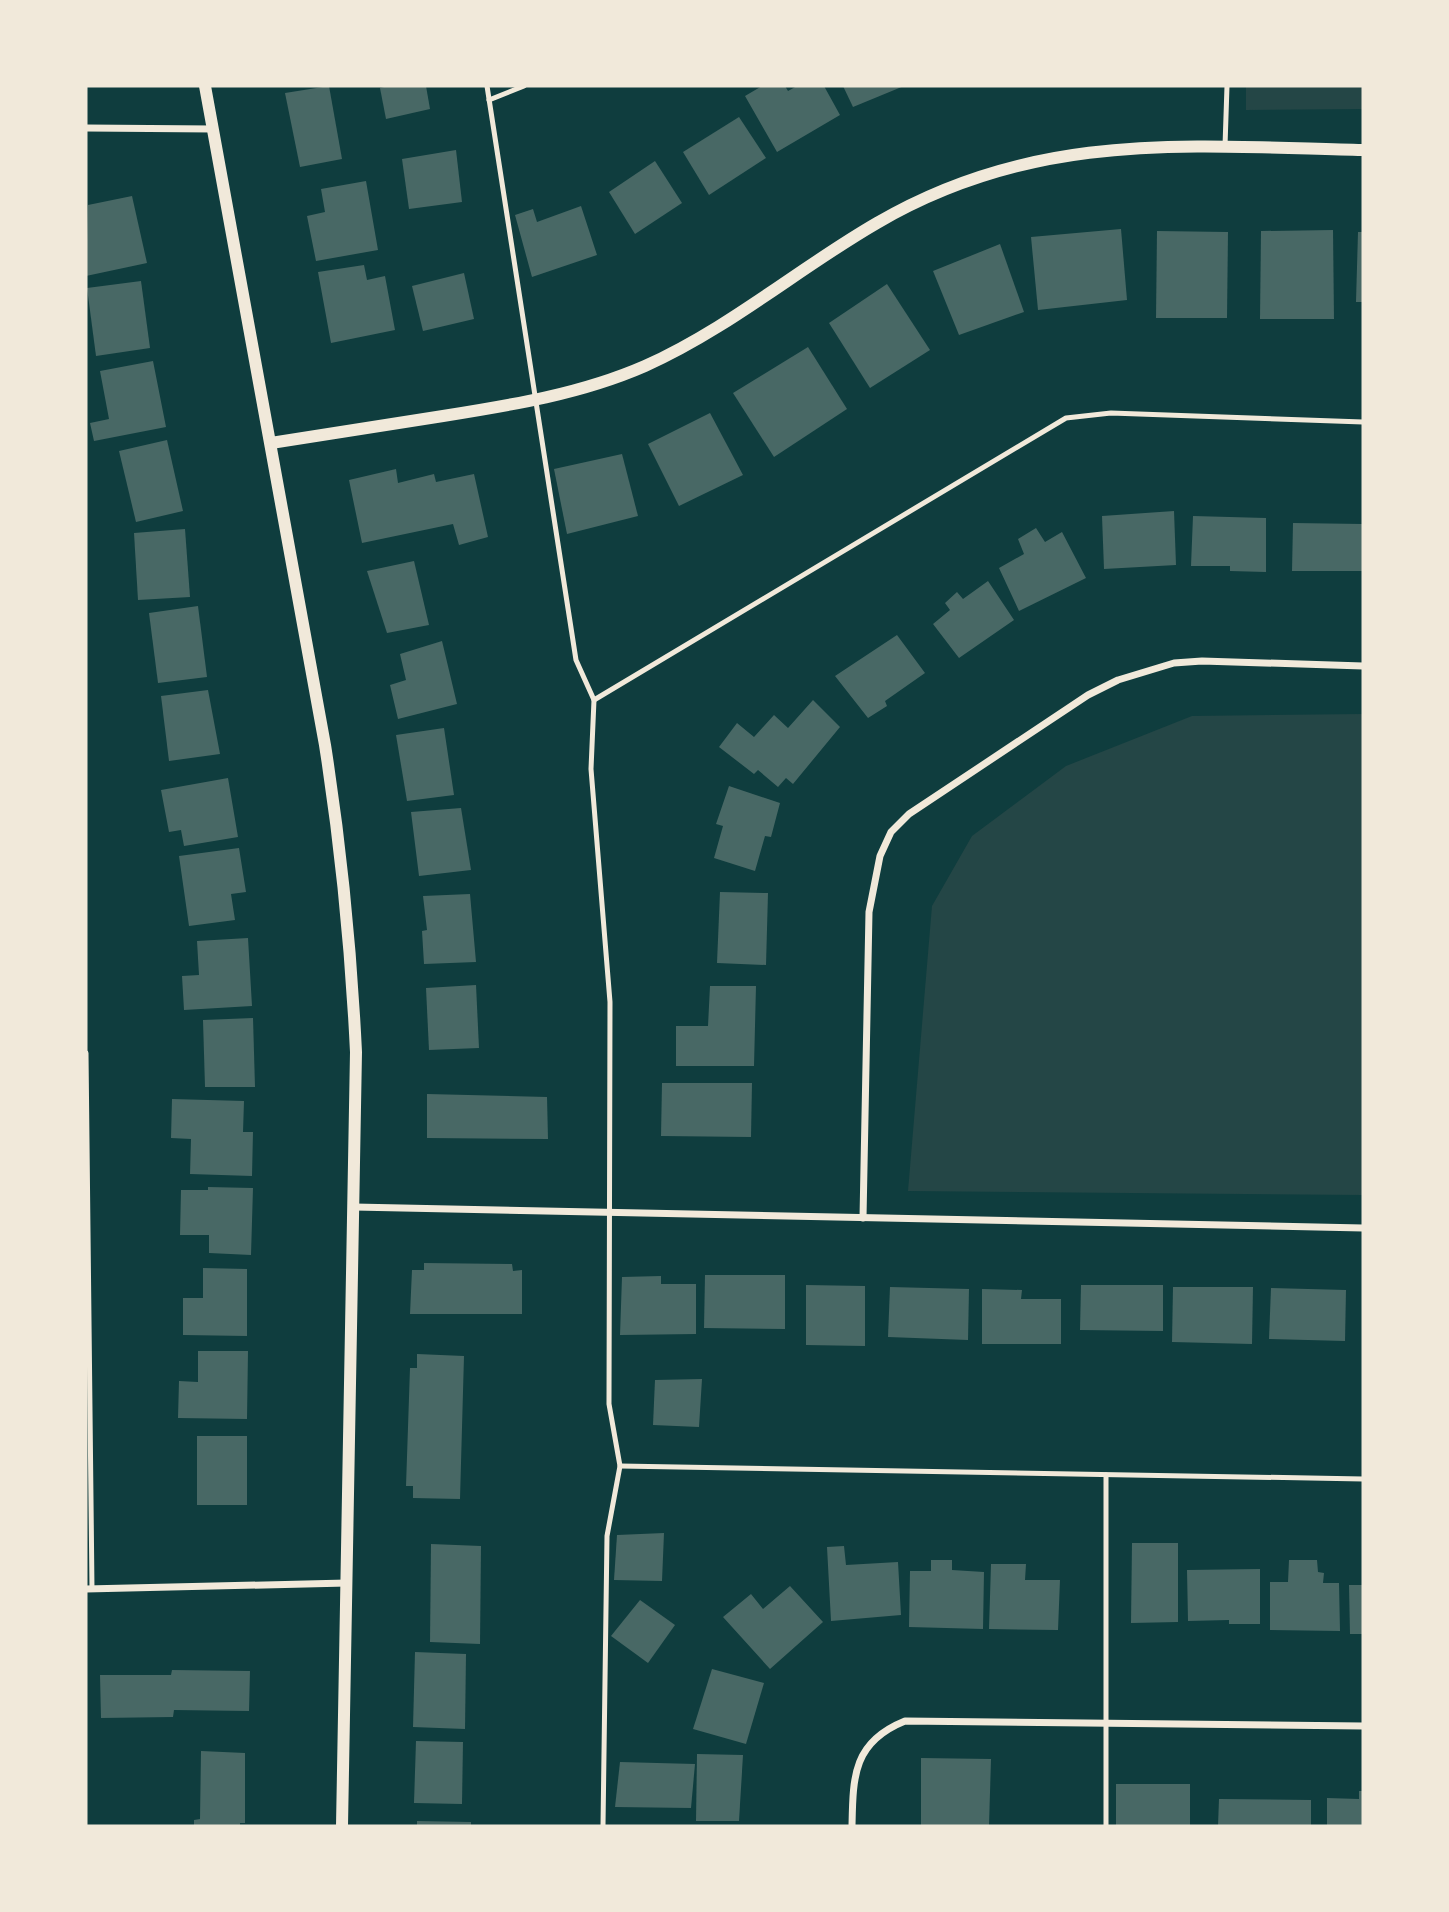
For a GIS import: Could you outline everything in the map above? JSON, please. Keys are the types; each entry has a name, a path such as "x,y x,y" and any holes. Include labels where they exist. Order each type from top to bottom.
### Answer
{"street":[{"path":"205,86 325,745 346,902 356,1052 342,1826"},
{"path":"86,128 213,129"},
{"path":"271,443 534,401 590,386 645,366 694,341 878,222 978,176 1083,151 1225,147 1363,150"},
{"path":"863,1218 869,912 873,880 891,832 921,804 1088,695 1145,670 1202,661 1363,666"},
{"path":"354,1207 1363,1228"},
{"path":"89,1589 346,1583"},
{"path":"852,1826 853,1794 860,1759 872,1740 887,1728 920,1720 1363,1726"}],"lane":[{"path":"487,86 576,660 594,700 591,769 610,1002 612,1212 609,1404 620,1466 607,1536 603,1826"},
{"path":"489,100 524,86"},
{"path":"1225,147 1227,86"},
{"path":"594,700 1066,418 1111,413 1363,422"},
{"path":"86,1053 89,1589"},
{"path":"620,1466 1363,1479"},
{"path":"1105,1826 1106,1475"}],"shaded area":[{"path":"1246,86 1363,86 1363,109 1246,110"},
{"path":"1363,714 1363,1195 908,1191 932,906 972,836 1066,766 1192,716"}],"building":[{"path":"329,86 342,159 300,167 285,93"},
{"path":"426,86 430,109 386,119 380,88"},
{"path":"762,86 785,86 788,91 797,86 824,86 840,115 777,152 745,96"},
{"path":"843,86 904,86 853,107"},
{"path":"739,117 766,158 709,195 683,152"},
{"path":"456,150 462,202 409,209 402,159"},
{"path":"655,161 682,203 635,234 609,192"},
{"path":"366,181 378,250 316,261 307,216 325,212 321,189"},
{"path":"132,196 147,263 86,276 88,205"},
{"path":"581,206 597,255 532,277 515,215 533,209 537,222"},
{"path":"1121,229 1127,300 1038,310 1031,237"},
{"path":"1333,230 1334,319 1260,319 1261,231"},
{"path":"1157,231 1228,232 1227,318 1156,318"},
{"path":"1358,232 1363,232 1363,302 1356,302"},
{"path":"1000,244 1024,312 959,335 933,271"},
{"path":"364,265 367,280 385,276 395,330 331,343 318,272"},
{"path":"464,273 474,319 423,331 412,286"},
{"path":"141,281 150,348 96,356 87,288"},
{"path":"887,284 930,350 870,388 829,323"},
{"path":"808,347 847,409 774,457 733,393"},
{"path":"153,361 166,427 94,441 90,423 109,419 100,371"},
{"path":"710,413 743,475 679,506 648,444"},
{"path":"167,440 183,511 136,522 119,451"},
{"path":"622,454 638,516 567,534 554,469"},
{"path":"396,469 398,483 434,474 436,482 474,474 488,537 459,545 453,524 362,543 349,480"},
{"path":"1174,511 1176,565 1104,569 1102,516"},
{"path":"1193,516 1266,518 1266,572 1230,571 1230,566 1191,566"},
{"path":"1293,523 1363,524 1362,571 1292,571"},
{"path":"1036,528 1045,542 1062,532 1086,578 1019,611 999,568 1024,554 1018,539"},
{"path":"185,529 190,597 138,600 134,533"},
{"path":"414,561 429,625 387,633 367,571"},
{"path":"988,581 1014,620 959,658 933,624 950,610 945,603 957,592 963,599"},
{"path":"198,606 207,677 158,683 149,613"},
{"path":"897,635 925,673 885,701 887,706 868,718 835,676"},
{"path":"442,641 457,704 398,719 390,685 406,680 400,654"},
{"path":"208,690 220,754 169,761 161,696"},
{"path":"813,700 840,727 793,784 786,778 778,787 758,770 754,774 719,747 737,723 754,737 774,715 788,728"},
{"path":"444,728 454,795 407,801 396,735"},
{"path":"228,778 238,837 184,846 181,830 169,832 161,790"},
{"path":"729,786 780,803 771,837 765,836 755,871 714,858 723,826 716,824"},
{"path":"461,808 471,870 419,876 411,812"},
{"path":"239,848 246,892 231,894 235,920 189,926 179,856"},
{"path":"720,892 768,893 766,965 717,963"},
{"path":"470,894 476,962 424,964 422,931 427,930 423,896"},
{"path":"248,938 252,1006 184,1010 182,976 199,975 197,941"},
{"path":"476,985 479,1048 429,1050 426,988"},
{"path":"710,986 756,986 754,1066 676,1066 676,1026 708,1026"},
{"path":"253,1018 255,1087 205,1087 203,1020"},
{"path":"662,1083 752,1083 751,1137 661,1136"},
{"path":"427,1094 547,1097 548,1139 427,1138"},
{"path":"172,1099 244,1101 243,1132 253,1132 252,1176 190,1174 191,1139 171,1138"},
{"path":"208,1187 253,1188 251,1255 209,1253 209,1235 180,1235 181,1190 208,1190"},
{"path":"424,1263 512,1264 513,1271 522,1270 522,1314 410,1314 412,1270 424,1270"},
{"path":"203,1268 247,1269 247,1336 183,1335 183,1298 203,1298"},
{"path":"705,1275 785,1275 785,1329 704,1328"},
{"path":"661,1276 661,1284 696,1284 696,1334 620,1335 622,1277"},
{"path":"806,1285 865,1286 865,1346 806,1345"},
{"path":"1081,1285 1163,1285 1163,1331 1080,1330"},
{"path":"890,1287 969,1289 968,1340 888,1337"},
{"path":"1173,1287 1253,1287 1252,1344 1172,1342"},
{"path":"1271,1288 1346,1290 1345,1341 1269,1339"},
{"path":"982,1289 1022,1290 1021,1299 1061,1299 1061,1344 982,1344"},
{"path":"198,1351 248,1351 247,1419 178,1418 179,1381 198,1382"},
{"path":"417,1354 464,1356 460,1499 413,1498 413,1486 406,1486 410,1368 417,1368"},
{"path":"702,1379 699,1427 653,1425 655,1380"},
{"path":"197,1436 247,1436 247,1505 197,1505"},
{"path":"664,1533 662,1581 614,1580 617,1535"},
{"path":"1132,1543 1178,1543 1178,1622 1131,1623"},
{"path":"431,1544 481,1546 480,1644 430,1642"},
{"path":"844,1546 846,1565 898,1562 901,1615 831,1621 827,1547"},
{"path":"931,1560 952,1560 952,1570 984,1572 983,1629 909,1627 910,1571 931,1571"},
{"path":"1289,1560 1317,1560 1318,1572 1324,1573 1323,1583 1339,1583 1340,1631 1270,1630 1270,1582 1288,1582"},
{"path":"991,1564 1026,1564 1025,1580 1060,1580 1058,1630 989,1629"},
{"path":"1260,1569 1260,1624 1229,1624 1229,1620 1188,1621 1187,1570"},
{"path":"1349,1585 1363,1585 1363,1634 1350,1634"},
{"path":"790,1586 823,1622 770,1669 723,1617 751,1594 763,1609"},
{"path":"640,1600 675,1625 648,1663 611,1636"},
{"path":"415,1652 466,1654 465,1729 413,1727"},
{"path":"712,1669 764,1683 746,1744 693,1729"},
{"path":"172,1670 250,1671 249,1711 174,1710 173,1717 101,1718 100,1675 171,1675"},
{"path":"416,1741 463,1742 462,1804 414,1803"},
{"path":"201,1751 245,1753 245,1823 240,1823 240,1826 194,1826 194,1820 200,1819"},
{"path":"697,1754 743,1755 739,1821 696,1821"},
{"path":"921,1758 991,1759 989,1826 921,1826"},
{"path":"620,1762 695,1764 691,1808 615,1807"},
{"path":"1116,1784 1190,1784 1190,1826 1116,1826"},
{"path":"1359,1791 1363,1791 1363,1826 1327,1826 1327,1798 1359,1799"},
{"path":"1219,1799 1311,1800 1311,1826 1218,1826"},
{"path":"417,1821 471,1822 471,1826 417,1826"}]}
